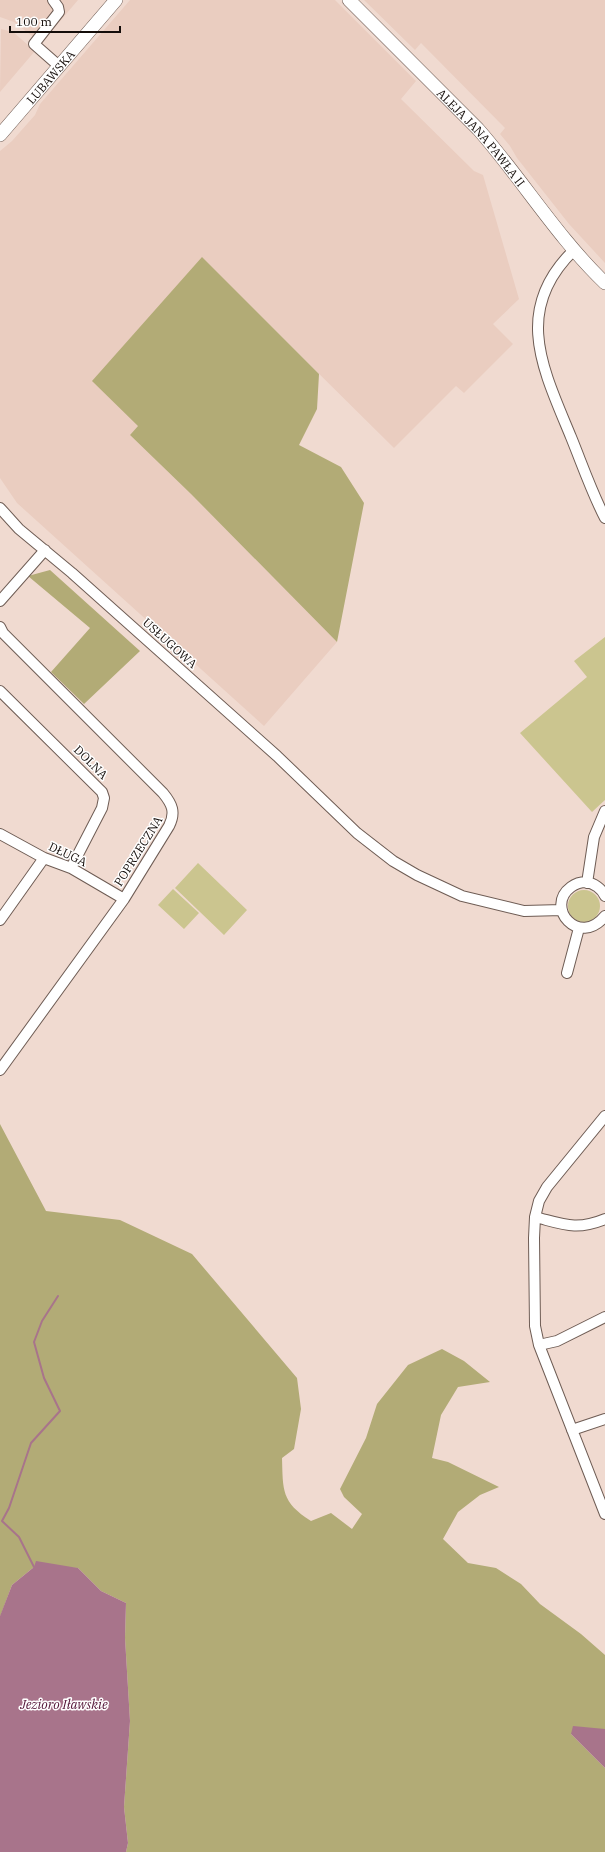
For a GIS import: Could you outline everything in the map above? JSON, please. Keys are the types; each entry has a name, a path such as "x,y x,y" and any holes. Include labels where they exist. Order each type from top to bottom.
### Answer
{"main road":[{"name":"LUBAWSKA","path":"0,135 107,0"},
{"name":"LUBAWSKA","path":"0,124 116,0"},
{"name":"ALEJA JANA PAWŁA II","path":"348,0 474,125 497,150 574,250 605,283"}],"street":[{"path":"53,0 58,7 59,12 34,44 57,64"},
{"path":"574,250 563,261 550,281 540,312 538,341 544,370 605,518"},
{"name":"USŁUGOWA","path":"0,508 19,529 45,550 277,756 368,843 418,875 462,896 524,912 562,910"},
{"path":"0,601 45,550"},
{"name":"POPRZECZNA","path":"0,627 3,633 172,804 174,818 124,899 0,1070"},
{"name":"DOLNA","path":"0,691 102,792 104,798 102,808 71,868"},
{"path":"587,882 594,837 605,811"},
{"name":"DŁUGA","path":"0,834 44,858 71,868 124,899"},
{"path":"0,920 44,858"},
{"path":"604,918 598,924 588,928 579,928 567,922 562,910 561,901 566,890 575,884 587,882 597,886 605,896"},
{"path":"568,973 579,928"},
{"path":"605,1116 547,1187 540,1201 535,1217 534,1238 535,1320 539,1345 605,1512"},
{"path":"535,1217 570,1226 581,1227 605,1219"},
{"path":"539,1345 557,1341 605,1317"},
{"path":"572,1430 605,1419"}],"shaded area":[{"path":"0,0 78,0 44,40 32,36 14,22 0,17"},
{"path":"130,0 335,0 416,81 401,99 474,171 483,175 519,299 493,324 513,344 464,393 456,386 394,448 202,258 138,426 130,435 191,494 337,642 264,726 17,503 0,478 0,151 12,141 35,115 40,104"},
{"path":"364,0 605,0 605,263 569,224 517,158 510,146 500,134 505,128 421,43 415,50"},
{"path":"1,29 13,32 35,51 0,92"},
{"path":"202,257 319,374 317,409 299,445 341,467 364,503 337,642 191,494 130,435 138,426 92,381"},
{"path":"50,570 140,651 84,704 51,672 90,628 28,576"},
{"path":"605,637 605,800 592,812 520,733 587,677 574,661"},
{"path":"198,863 247,910 224,935 175,888"},
{"path":"173,889 199,913 184,929 158,905"},
{"path":"581,890 587,890 596,894 600,906 596,918 587,922 581,922 572,918 568,909 568,903 572,894"},
{"path":"0,1124 46,1211 120,1220 192,1254 297,1378 301,1409 294,1449 282,1458 283,1479 289,1501 294,1508 311,1521 331,1513 352,1529 362,1514 344,1497 340,1489 366,1438 377,1404 408,1365 442,1349 464,1361 490,1382 458,1387 441,1415 432,1458 448,1462 499,1487 480,1495 458,1512 443,1539 468,1563 496,1568 521,1584 540,1604 581,1634 605,1655 605,1730 571,1734 605,1768 605,1852 126,1852 128,1843 124,1807 130,1721 125,1638 126,1603 101,1591 78,1568 34,1567 12,1585 0,1617"}],"water":[{"name":"Jezioro Iławskie","path":"36,1561 78,1568 101,1591 126,1603 125,1638 130,1721 124,1807 128,1843 126,1852 0,1852 0,1616 12,1585 34,1567"},
{"path":"573,1726 605,1729 605,1768 571,1734"}],"waterway":[{"path":"34,1567 19,1537 2,1521 9,1508 31,1443 60,1411 44,1378 34,1342 42,1321 58,1296"}]}
